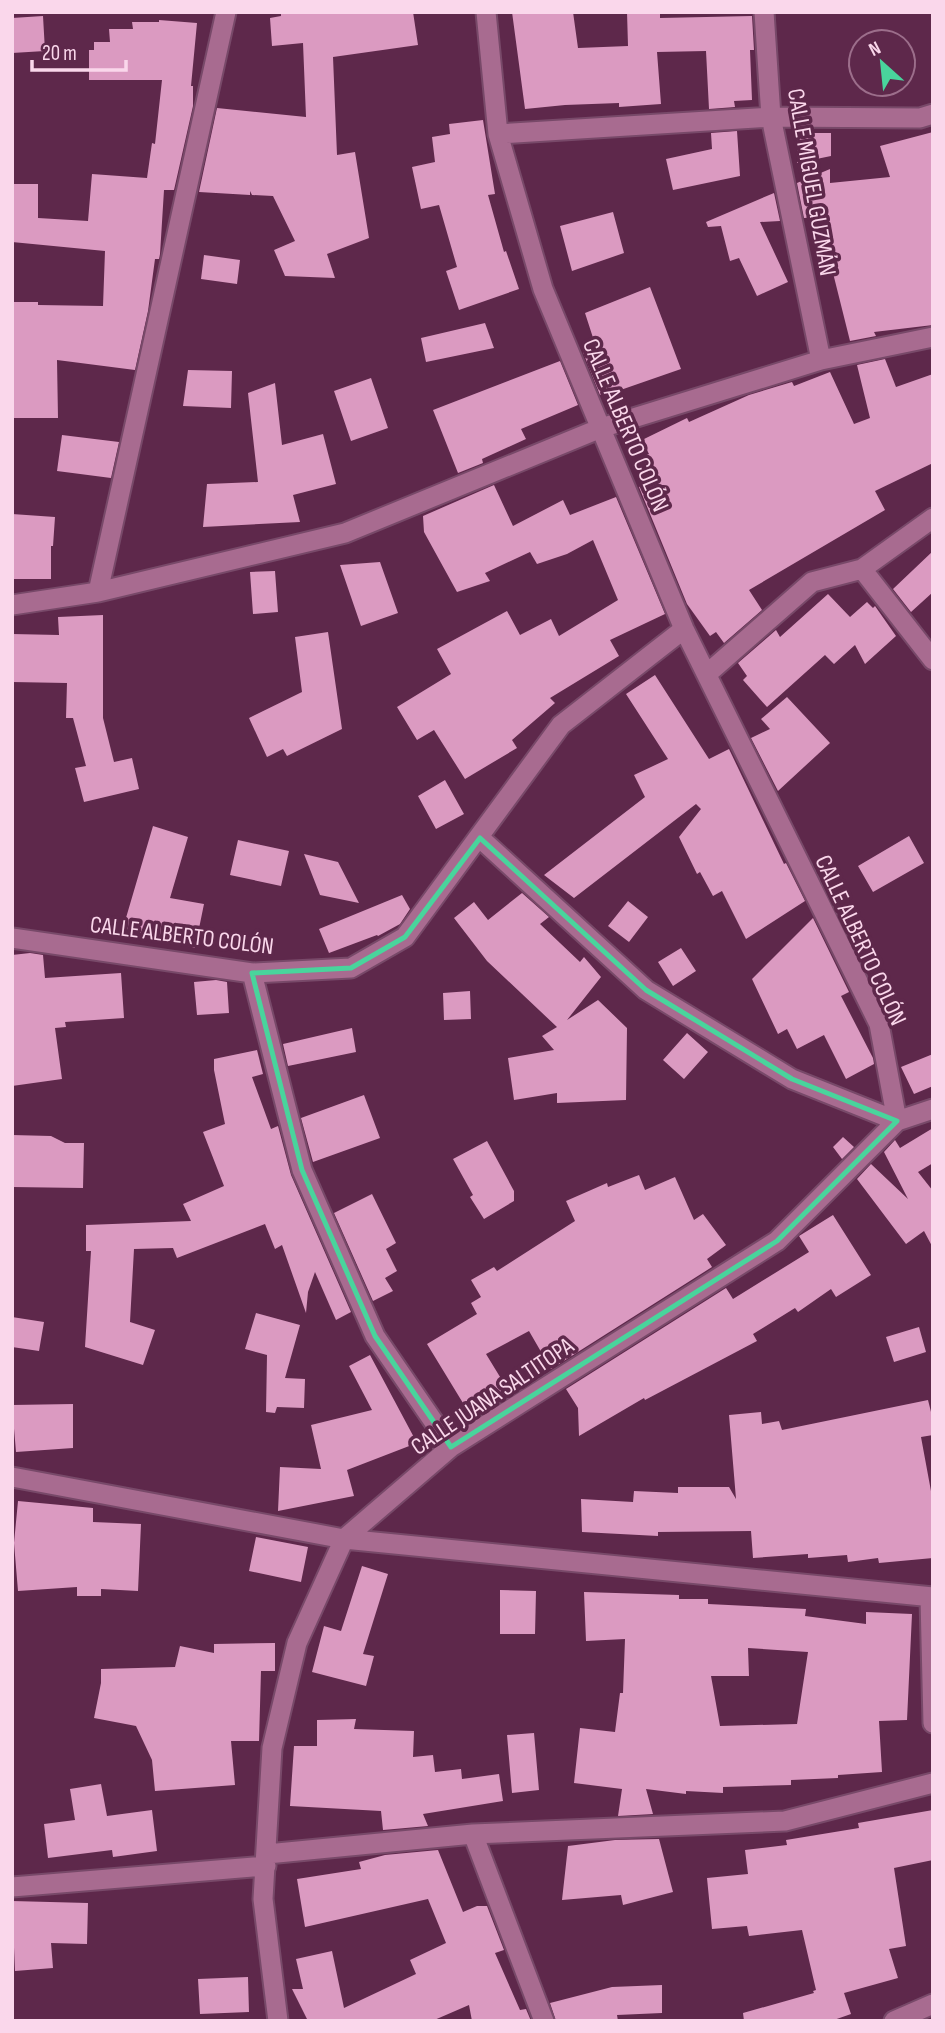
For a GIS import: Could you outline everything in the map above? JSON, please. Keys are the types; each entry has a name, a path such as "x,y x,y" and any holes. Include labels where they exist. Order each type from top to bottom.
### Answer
{"street":[{"path":"98,592 226,12"},
{"name":"CALLE ALBERTO COLÓN","path":"486,12 498,134 543,289 684,629 878,1024 897,1121"},
{"name":"CALLE MIGUEL GUZMÁN","path":"764,12 771,117 821,359"},
{"path":"498,134 771,117 920,118 933,114"},
{"path":"12,606 98,592 345,533 601,428 821,359 933,337"},
{"path":"707,674 812,582 862,569 933,518"},
{"path":"862,569 933,660"},
{"name":"CALLE ALBERTO COLÓN","path":"12,938 252,973 351,968 405,937 561,725 684,629"},
{"path":"480,838 646,990 792,1079 897,1121"},
{"path":"252,973 302,1170 375,1336 451,1447"},
{"name":"CALLE JUANA SALTITOPA","path":"278,2021 263,1899 272,1748 297,1643 344,1539 451,1447 777,1241 897,1121 933,1109"},
{"path":"12,1477 344,1539 931,1597 933,1723"},
{"path":"12,1888 473,1834 785,1821 933,1783"},
{"path":"473,1834 544,2021"},
{"path":"894,2021 933,2004"}],"highlighted area":[{"path":"480,838 646,990 792,1079 897,1121 777,1241 451,1447 375,1336 302,1170 252,973 351,968 405,937"}],"building":[{"path":"281,12 413,12 418,45 333,57 337,155 355,152 369,238 327,254 335,278 285,276 274,250 295,241 273,196 252,195 250,191 250,195 199,192 217,108 306,117 303,43 272,46 270,18 281,16"},
{"path":"512,12 573,12 578,48 628,46 627,12 660,12 660,18 752,16 752,100 734,101 735,107 709,109 706,51 657,52 661,104 619,107 619,103 525,109"},
{"path":"43,16 45,51 12,53 12,18"},
{"path":"159,20 197,23 191,86 193,106 174,190 164,190 160,254 159,259 155,259 148,311 135,370 57,360 58,418 12,418 12,302 103,306 105,251 12,242 12,184 38,184 38,218 88,221 92,174 147,178 152,143 155,144 162,80 89,80 89,50 94,50 94,42 110,42 109,29 133,29 132,22"},
{"path":"483,120 495,194 488,195 504,252 506,251 519,289 459,310 446,271 457,267 439,205 421,209 412,167 435,162 432,137 450,134 449,124"},
{"path":"737,131 740,176 673,190 666,159 712,149 711,133"},
{"path":"933,132 933,325 874,332 876,336 850,341 822,217 804,218 797,183 830,169 830,183 890,177 880,146"},
{"path":"797,133 831,133 831,156 797,163"},
{"path":"774,193 780,221 760,222 788,282 757,296 739,258 730,261 721,226 708,227 706,222"},
{"path":"613,212 624,253 572,271 560,226"},
{"path":"204,255 240,260 237,284 201,279"},
{"path":"650,287 681,369 600,395 583,352 596,347 585,313"},
{"path":"485,323 494,348 426,362 421,338"},
{"path":"885,359 896,387 933,374 933,463 875,491 885,510 749,590 762,610 724,643 716,632 710,636 687,604 639,487 649,483 638,459 649,454 642,440 687,418 689,422 749,395 792,382 794,386 830,372 854,424 870,418 857,365"},
{"path":"560,361 578,405 521,429 526,439 482,459 483,463 458,473 433,410"},
{"path":"188,370 232,371 231,408 183,406"},
{"path":"371,378 388,428 351,441 334,391"},
{"path":"275,383 282,445 323,434 336,484 293,495 300,522 203,527 207,484 258,482 248,393"},
{"path":"62,435 119,442 111,478 57,471"},
{"path":"494,485 513,526 563,500 570,515 616,497 665,614 610,640 619,656 550,698 555,703 512,740 517,748 465,779 434,730 417,740 397,707 451,674 437,649 507,611 520,635 551,619 559,636 618,600 593,540 567,554 537,564 530,552 485,573 490,581 457,592 424,532 423,516"},
{"path":"12,514 55,517 51,546 51,579 12,579"},
{"path":"933,551 933,592 911,612 893,589"},
{"path":"380,562 398,613 361,626 340,565"},
{"path":"275,571 278,612 253,614 250,572"},
{"path":"828,594 850,617 867,602 873,608 875,606 896,636 865,664 855,645 834,664 825,655 767,707 743,680 747,676 738,663 776,630 780,637"},
{"path":"103,615 103,718 114,762 132,758 139,789 84,802 75,768 86,766 73,718 66,718 67,683 12,682 12,634 59,635 58,617"},
{"path":"328,632 342,729 287,756 283,749 267,757 249,718 302,692 295,637"},
{"path":"655,675 709,759 729,749 784,864 786,863 805,901 746,939 722,891 713,896 700,872 697,874 679,837 701,809 696,804 574,898 544,875 645,797 634,775 668,759 626,694"},
{"path":"787,697 830,743 778,791 751,738 770,729 761,719"},
{"path":"445,780 464,814 436,829 418,796"},
{"path":"153,826 188,837 170,898 204,904 195,948 123,928"},
{"path":"909,836 924,863 873,892 858,866"},
{"path":"238,840 289,851 281,886 230,875"},
{"path":"304,854 338,862 359,903 320,895"},
{"path":"522,893 549,917 540,924 580,962 584,957 601,977 567,1020 598,1000 627,1028 626,1100 557,1103 557,1093 514,1100 508,1058 554,1050 542,1036 557,1027 487,961 454,918 474,902 488,920"},
{"path":"402,895 410,909 400,924 378,936 329,953 319,929"},
{"path":"628,901 648,917 629,942 608,926"},
{"path":"813,918 849,992 841,996 873,1058 874,1064 846,1079 824,1035 797,1049 787,1029 778,1034 752,979"},
{"path":"681,948 696,971 673,986 658,962"},
{"path":"12,955 43,955 45,978 121,973 124,1018 65,1022 66,1027 55,1028 62,1079 12,1086"},
{"path":"194,982 227,982 229,1013 197,1015"},
{"path":"470,991 471,1019 444,1020 443,993"},
{"path":"352,1028 356,1052 288,1066 283,1044"},
{"path":"687,1033 708,1052 684,1079 663,1060"},
{"path":"257,1050 263,1074 252,1077 271,1129 278,1126 291,1175 351,1312 336,1320 315,1272 308,1292 306,1313 282,1245 275,1249 265,1224 177,1258 173,1248 134,1249 130,1322 155,1330 143,1365 85,1347 91,1251 86,1251 86,1225 191,1221 183,1204 224,1186 203,1132 225,1124 214,1059"},
{"path":"933,1054 933,1086 914,1094 901,1067"},
{"path":"364,1095 380,1138 313,1162 301,1118"},
{"path":"933,1128 933,1163 918,1172 933,1191 933,1248 924,1231 906,1244 857,1179 871,1164 908,1199 884,1152 895,1140 900,1148"},
{"path":"12,1135 51,1136 65,1143 84,1143 83,1188 12,1187"},
{"path":"843,1137 854,1147 842,1159 833,1147"},
{"path":"487,1141 514,1191 514,1201 484,1219 470,1197 473,1195 453,1159"},
{"path":"639,1175 645,1190 675,1177 694,1220 703,1214 726,1245 707,1259 712,1267 551,1369 529,1331 486,1354 511,1395 476,1417 470,1406 466,1408 427,1344 477,1314 471,1303 481,1297 471,1280 494,1267 497,1271 575,1221 566,1201 607,1183 608,1187"},
{"path":"372,1194 396,1243 386,1249 397,1271 385,1278 393,1291 373,1301 334,1213"},
{"path":"833,1215 871,1275 836,1297 831,1289 798,1312 795,1308 753,1334 757,1341 645,1400 644,1398 579,1436 578,1408 566,1389 726,1288 733,1299 809,1252 799,1236"},
{"path":"256,1313 300,1325 285,1378 305,1379 304,1408 277,1407 275,1413 266,1412 267,1355 245,1349"},
{"path":"12,1317 44,1322 39,1351 12,1347"},
{"path":"919,1327 926,1352 894,1362 886,1337"},
{"path":"370,1355 417,1443 347,1470 354,1496 278,1511 280,1467 321,1469 311,1425 372,1410 349,1366"},
{"path":"928,1400 933,1420 933,1435 921,1437 933,1502 933,1558 879,1563 878,1558 848,1562 847,1555 808,1558 808,1554 753,1558 751,1531 658,1532 658,1536 582,1532 581,1499 633,1502 634,1491 678,1493 678,1487 729,1487 736,1499 729,1415 761,1412 762,1424 779,1421 782,1430"},
{"path":"73,1404 73,1448 16,1452 12,1405"},
{"path":"18,1501 93,1508 93,1522 141,1524 138,1591 101,1589 101,1596 77,1596 77,1587 18,1591 14,1543"},
{"path":"256,1537 308,1547 301,1582 249,1571"},
{"path":"362,1566 388,1574 363,1654 374,1656 366,1686 312,1672 324,1626 341,1631"},
{"path":"500,1590 536,1591 535,1634 500,1634"},
{"path":"584,1592 679,1595 679,1599 708,1599 708,1604 806,1609 805,1616 866,1624 866,1612 912,1614 907,1720 879,1721 882,1772 838,1775 838,1778 791,1780 791,1785 723,1787 723,1793 686,1791 686,1794 646,1789 653,1814 618,1816 622,1789 574,1783 580,1728 615,1732 620,1693 623,1693 625,1639 586,1641","holes":["748,1648 808,1652 797,1724 720,1726 711,1676 749,1676"]},
{"path":"275,1643 275,1671 261,1671 259,1741 231,1741 235,1785 155,1791 152,1760 136,1726 94,1718 101,1669 175,1667 180,1646 214,1653 214,1644"},
{"path":"356,1719 354,1729 414,1731 413,1757 433,1755 435,1772 461,1769 462,1779 499,1774 503,1801 423,1814 428,1826 383,1830 381,1811 290,1806 294,1746 317,1746 317,1720"},
{"path":"534,1733 539,1790 512,1793 507,1735"},
{"path":"101,1784 107,1816 152,1810 157,1851 113,1857 112,1850 48,1858 44,1824 75,1820 70,1789"},
{"path":"933,1810 933,1860 894,1868 906,1946 889,1949 898,1978 844,1993 851,2014 831,2021 744,2021 743,2013 814,1993 816,1990 802,1930 749,1936 747,1926 712,1929 707,1878 748,1874 745,1850 787,1845 786,1840 859,1828 858,1823"},
{"path":"659,1839 673,1892 623,1905 621,1895 562,1900 568,1846 615,1840"},
{"path":"438,1850 463,1912 477,1906 487,1906 504,1950 495,1953 520,2010 526,2009 531,2021 472,2021 469,2005 432,2021 308,2021 292,1989 303,1989 296,1959 332,1951 344,2008 416,1974 410,1960 446,1943 428,1899 305,1927 297,1879 361,1869 359,1862 385,1855"},
{"path":"12,1901 88,1903 87,1944 51,1943 53,1968 15,1971"},
{"path":"248,1977 249,2012 200,2014 198,1979"},
{"path":"662,1985 662,2013 617,2015 618,2021 556,2021 550,2003 612,1987"}]}
